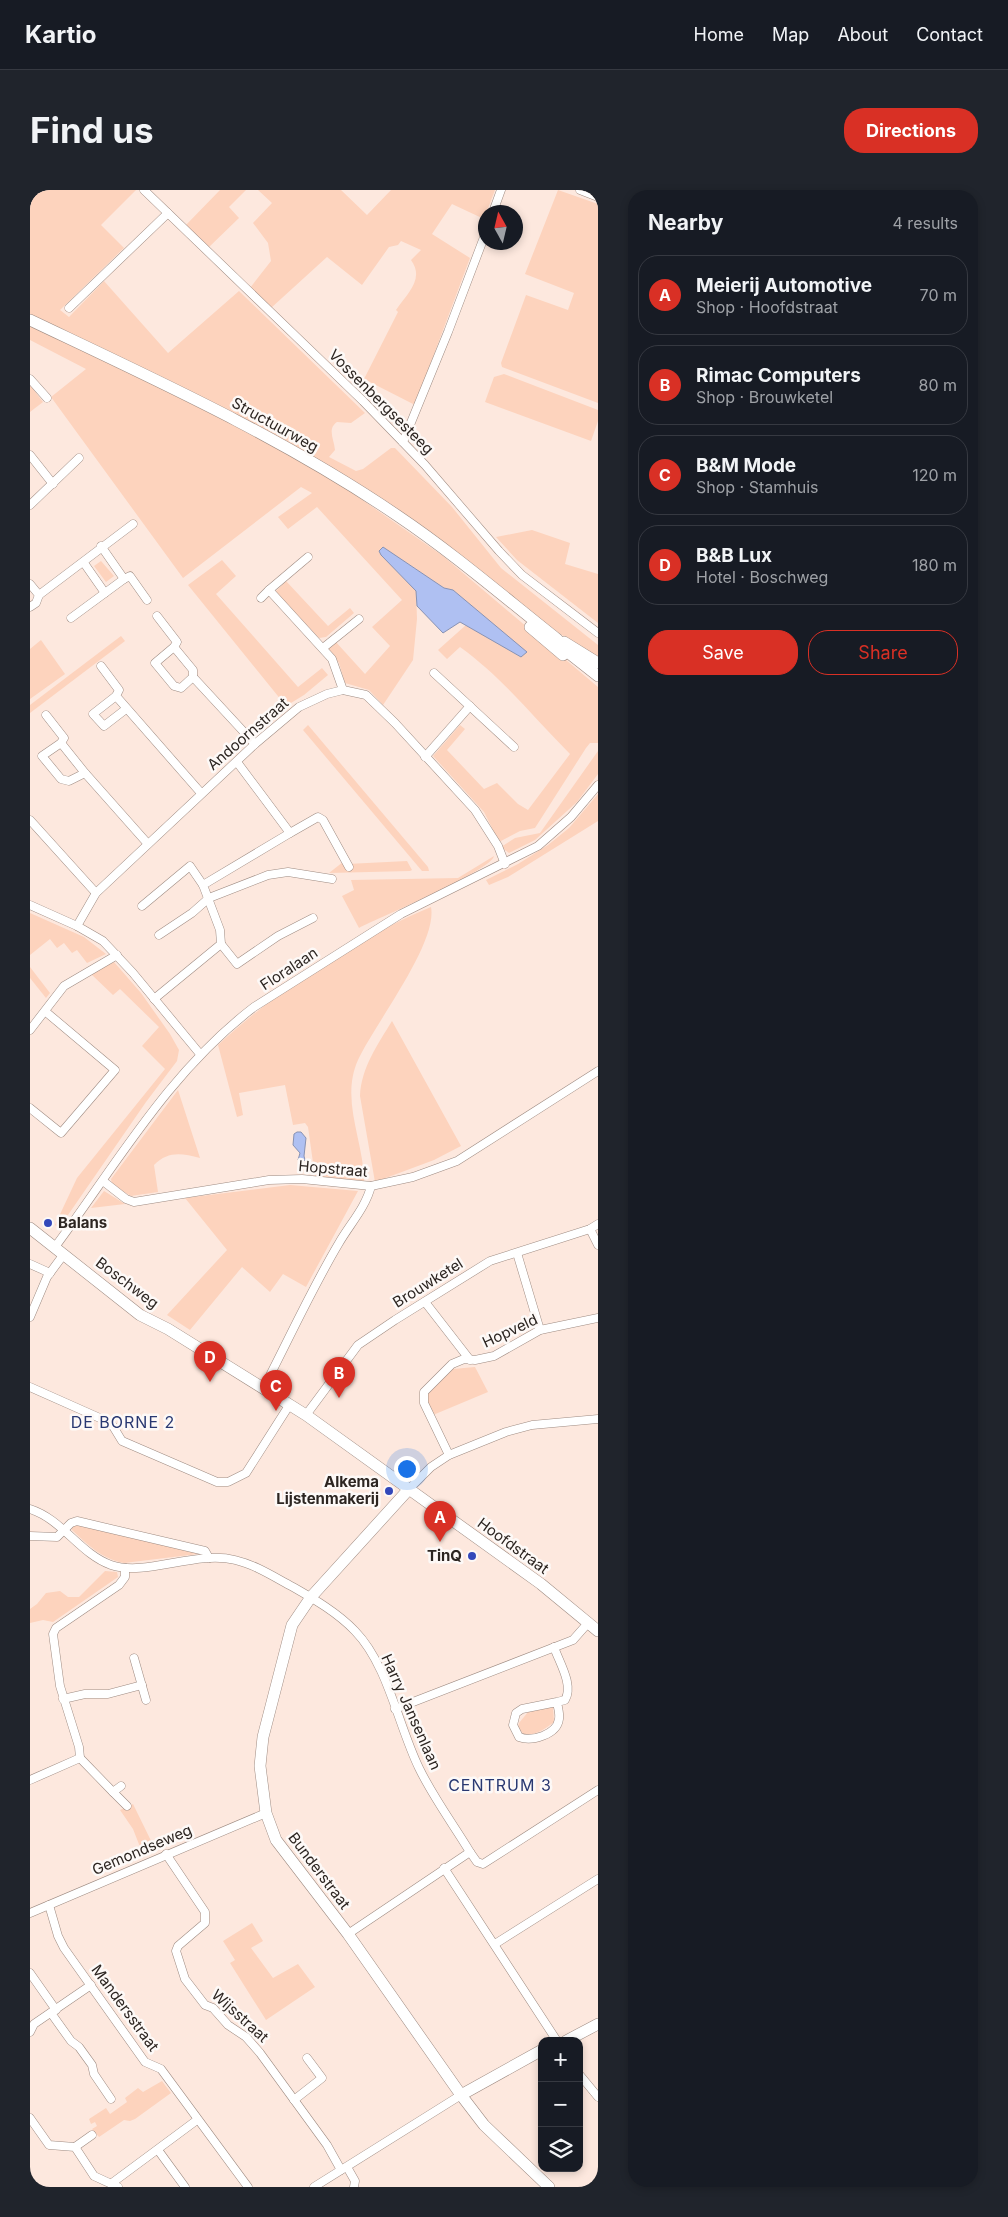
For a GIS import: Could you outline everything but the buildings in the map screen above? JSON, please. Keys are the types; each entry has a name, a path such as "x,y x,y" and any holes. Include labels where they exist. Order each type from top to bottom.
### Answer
{"street":[{"name":"Vossenbergsesteeg","path":"144,190 403,442 522,575 598,632"},
{"path":"496,205 501,190"},
{"path":"580,190 598,197"},
{"path":"69,308 168,213"},
{"path":"403,442 479,250"},
{"name":"Structuurweg","path":"30,320 198,400 298,454 398,516 490,584 556,639 565,650 598,676"},
{"path":"30,379 47,398"},
{"path":"30,455 53,484"},
{"path":"30,494 33,503 79,458"},
{"path":"30,607 36,602 39,595 84,563 101,546 133,524"},
{"path":"101,546 124,579"},
{"path":"261,598 308,557"},
{"path":"84,563 105,593"},
{"path":"71,618 130,576 148,600"},
{"path":"30,584 39,595"},
{"name":"Structuurweg","path":"490,584 499,602 598,684"},
{"path":"269,590 332,659 343,690"},
{"path":"157,616 177,642 174,647 155,663 174,686 181,688 193,677"},
{"path":"323,648 359,620"},
{"name":"Structuurweg","path":"556,639 569,644 598,663"},
{"path":"174,647 193,670 193,677 255,744"},
{"path":"102,666 119,690 116,696 93,714 104,726 126,709"},
{"path":"434,673 514,747"},
{"name":"Andoornstraat","path":"77,926 96,893 255,744 299,707 327,694 343,690 366,694 475,810 498,846 505,864"},
{"path":"116,696 201,793"},
{"path":"425,757 470,706"},
{"path":"46,714 64,738 61,743 42,756 60,779 69,780 85,773"},
{"path":"61,743 148,844"},
{"path":"237,762 290,833"},
{"name":"Floralaan","path":"30,1317 59,1250 103,1181 175,1081 200,1054 254,1007 369,933 401,914 505,864 551,837 572,817 598,785"},
{"path":"203,885 318,818 323,820 349,867"},
{"path":"30,820 96,893"},
{"path":"142,906 190,866 209,898 220,930 221,944 237,964 278,936 313,918"},
{"path":"159,935 192,913 209,898 230,888 280,872 332,880"},
{"path":"30,905 77,926 103,942 117,955 200,1054"},
{"path":"154,999 221,944"},
{"path":"30,1030 46,1012 64,986 117,955"},
{"path":"30,1108 61,1133 115,1070 46,1012"},
{"name":"Hopstraat","path":"103,1181 126,1199 134,1202 269,1180 302,1179 372,1186 413,1177 457,1161 597,1075"},
{"path":"264,1387 339,1242 369,1197 372,1186"},
{"name":"Brouwketel","path":"306,1415 358,1345 490,1262 590,1229 598,1224"},
{"name":"Boschweg","path":"30,1228 140,1315 168,1329 264,1387 409,1489"},
{"path":"590,1229 598,1245"},
{"path":"517,1253 540,1330"},
{"path":"30,1264 50,1273"},
{"path":"425,1302 470,1360"},
{"name":"Hopveld","path":"449,1455 424,1403 424,1392 452,1364 494,1356 540,1330 598,1318"},
{"path":"30,1387 111,1423 122,1441 217,1482 228,1482 246,1472 290,1404"},
{"path":"409,1489 431,1467 449,1455 515,1429 598,1419"},
{"name":"Bunderstraat","path":"409,1489 311,1597 292,1626 262,1737 260,1766 266,1813 276,1840 348,1934 461,2095 484,2125 549,2187"},
{"name":"Hoofdstraat","path":"409,1489 540,1584 598,1631"},
{"path":"30,1509 45,1515 64,1531 102,1560 125,1568 209,1558 205,1551 77,1521 71,1523 64,1531 57,1537 30,1536"},
{"name":"Harry Jansenlaan","path":"209,1558 232,1559 250,1564 311,1597 346,1624 362,1640 377,1664 419,1768 470,1852"},
{"path":"125,1568 125,1577 119,1585 54,1631 57,1672 63,1699 79,1747 80,1758 127,1806"},
{"path":"395,1709 574,1640 588,1623"},
{"path":"554,1647 567,1684 568,1695 565,1700 522,1709 516,1713 513,1725 519,1736 533,1739 545,1735 557,1725 559,1719 557,1702"},
{"path":"134,1658 146,1700"},
{"path":"63,1699 85,1694 108,1694 142,1685"},
{"path":"30,1780 80,1758"},
{"path":"113,1792 121,1786"},
{"path":"348,1934 470,1852 477,1862 483,1864 598,1791"},
{"name":"Gemondseweg","path":"30,1913 266,1813"},
{"name":"Wijsstraat","path":"166,1854 205,1912 205,1923 178,1946 176,1951 185,1979 204,2005 213,2008 228,2024 251,2042 344,2168 355,2180 354,2187"},
{"path":"444,1868 554,2037"},
{"path":"495,1944 598,1879"},
{"name":"Mandersstraat","path":"49,1905 58,1936 145,2062 161,2069 248,2187"},
{"path":"30,1973 53,2011 92,2065 94,2074 111,2099"},
{"path":"30,2032 34,2024 91,1985"},
{"path":"574,2037 598,2024"},
{"path":"314,2187 461,2095 538,2052"},
{"path":"294,2100 322,2078 307,2058"},
{"path":"583,2079 598,2097"},
{"path":"30,2118 49,2145 75,2147 92,2135"},
{"path":"75,2147 94,2176 115,2185 198,2120"},
{"path":"158,2150 185,2187"}],"shaded area":[{"path":"30,190 136,190 101,225 124,248 60,310 69,317 104,281 168,353 239,291 365,413 351,423 337,422 334,425 332,434 335,450 329,457 356,471 363,469 391,448 395,448 452,507 501,568 598,645 598,660 273,434 206,399 30,316"},
{"path":"220,190 246,190 229,207 239,218 208,248 185,226"},
{"path":"258,190 341,190 367,215 391,190 495,190 489,205 478,205 478,216 452,204 432,234 470,258 415,405 364,379 398,312 396,310 413,286 416,274 411,260 421,250 401,241 398,245 389,247 362,285 327,257 271,308 250,288 271,261 268,243 253,223 272,203"},
{"path":"558,190 598,204 598,403 502,367 501,363 526,295 568,310 574,293 525,274"},
{"path":"30,326 230,419 341,485 443,556 598,687 598,743 590,743 586,748 535,828 520,831 499,842 484,812 433,756 460,725 465,729 447,750 484,789 497,783 518,804 528,810 570,754 504,685 476,659 460,647 447,659 438,650 466,625 521,657 526,652 453,590 444,588 383,547 381,555 416,591 417,619 413,660 383,705 369,690 345,683 339,663 327,647 335,641 365,674 390,646 372,627 402,600 317,507 288,529 278,517 312,493 301,487 183,578 51,397 86,369 30,340"},
{"path":"504,374 598,410 598,421 591,441 485,402 494,377"},
{"path":"30,385 43,402 30,412"},
{"path":"532,530 570,543 565,564 598,574 598,623 517,560 496,537"},
{"path":"222,560 236,576 216,594 298,687 322,668 328,675 304,695 286,706 188,585"},
{"path":"101,561 114,576 106,582 94,566"},
{"path":"286,581 328,626 350,608 354,613 326,637 319,638 275,592"},
{"path":"121,636 125,641 30,713 30,705"},
{"path":"41,640 65,674 30,699 30,649"},
{"path":"308,725 428,867 429,871 422,871 303,730"},
{"path":"598,751 598,774 577,802 535,840 509,853 501,847 515,838 540,833"},
{"path":"598,794 598,821 508,877 489,885 486,880 518,864 548,845 569,828"},
{"path":"494,856 475,872 433,894 359,928 342,896 354,890 351,880 458,878"},
{"path":"407,861 412,870 410,871 329,873 343,862 347,864"},
{"path":"431,907 431,922 425,941 403,984 366,1045 353,1075 352,1105 361,1151 364,1181 315,1177 308,1127 305,1123 293,1125 285,1085 239,1093 243,1115 237,1117 218,1045 265,1005 319,967 403,919"},
{"path":"30,913 84,937 106,954 87,963 77,950 72,953 64,943 57,948 50,939 30,955"},
{"path":"114,962 141,993 170,1034 179,1050 177,1061 146,1102 59,1228 55,1225 77,1178 165,1069 142,1046 159,1027 120,989 113,995 91,974"},
{"path":"30,967 50,993 46,998 30,978"},
{"path":"392,1021 461,1146 434,1160 375,1182 360,1096 361,1086 371,1057"},
{"path":"178,1090 200,1158 181,1154 164,1157 154,1165 158,1192 131,1196 112,1185 111,1179"},
{"path":"290,1185 358,1191 306,1287 283,1274 270,1292 242,1267 190,1330 167,1315 227,1250 185,1198"},
{"path":"104,1191 125,1204 91,1208"},
{"path":"475,1367 488,1392 433,1415 426,1399 428,1392 453,1369"},
{"path":"76,1524 198,1552 198,1554 124,1563 102,1555 90,1546 72,1530 71,1527"},
{"path":"105,1571 117,1572 118,1577 53,1622 43,1620 30,1623 30,1609 46,1593 60,1591 68,1597 79,1597"},
{"path":"553,1707 554,1722 540,1731 524,1735 518,1727 528,1712"},
{"path":"133,1804 156,1851 144,1857 133,1829 120,1810"},
{"path":"252,1923 263,1941 251,1948 273,1978 298,1964 315,1987 266,2020 230,1963 235,1960 223,1941"},
{"path":"162,2081 171,2093 135,2119 130,2121 124,2120 99,2137 92,2129 97,2126 95,2122 91,2124 89,2119 106,2108 110,2114 127,2102 125,2098 138,2088 143,2092"}],"water":[{"path":"383,547 444,588 453,590 527,652 521,657 460,622 443,633 417,606 416,591 381,555 379,551"},
{"path":"301,1132 306,1138 305,1160 303,1162 298,1160 300,1153 293,1145 294,1134"}],"place":[{"name":"Balans","path":"48,1223"},
{"name":"B&B Lux","path":"210,1382"},
{"name":"Rimac Computers","path":"339,1398"},
{"name":"B&M Mode","path":"276,1411"},
{"name":"Alkema Lijstenmakerij","path":"389,1491"},
{"name":"Meierij Automotive","path":"440,1542"},
{"name":"TinQ","path":"472,1556"}],"district":[{"name":"DE BORNE 2","path":"123,1422"},
{"name":"CENTRUM 3","path":"500,1785"}]}
